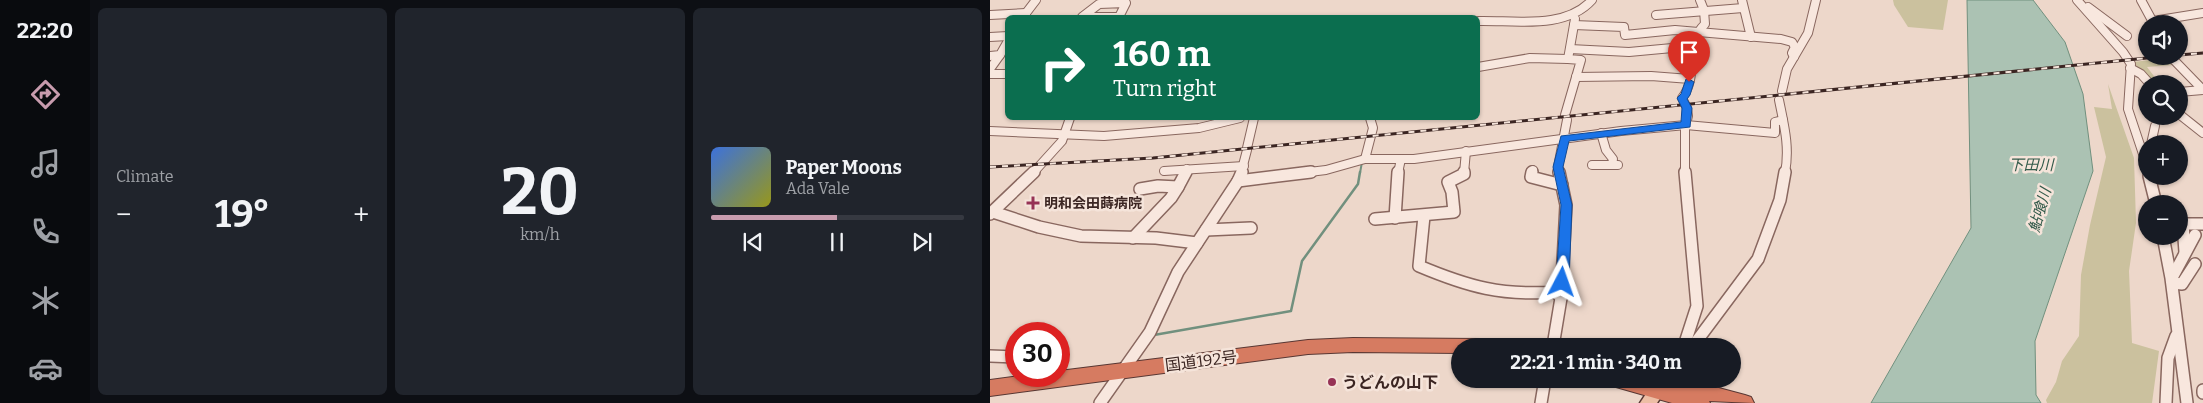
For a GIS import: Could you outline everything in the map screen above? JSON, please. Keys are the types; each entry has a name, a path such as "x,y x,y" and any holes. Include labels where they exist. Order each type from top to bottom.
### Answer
{"highway":[{"name":"国道192号","path":"1070,376 1123,371 1308,347 1353,345 1412,347 1451,346"},
{"name":"国道192号","path":"1412,347 1451,353"},
{"name":"国道192号","path":"990,388 1005,385"},
{"path":"1665,388 1701,403"},
{"path":"1668,388 1745,403"}],"street":[{"path":"990,15 1025,15 1036,0"},
{"path":"1480,21 1499,19 1547,21 1576,14 1586,8 1592,0"},
{"path":"1686,338 1696,306 1685,185 1687,108 1682,98 1686,95 1690,79 1694,46 1698,32 1705,24 1700,0"},
{"path":"1699,338 1758,259 1780,200 1788,158 1781,96 1787,69 1808,33 1816,0"},
{"path":"2141,0 2150,15"},
{"path":"1084,15 1101,2 1127,2"},
{"path":"1119,15 1127,2"},
{"path":"2079,2 2127,36"},
{"path":"2079,2 2123,52 2130,64 2128,109 2139,135"},
{"path":"1656,15 1704,12 1742,4 1751,37"},
{"path":"2188,16 2203,13"},
{"path":"1568,59 1576,14"},
{"path":"1574,25 1624,27 1625,35 1675,30 1792,42 1795,47 1792,53 1794,57"},
{"path":"990,38 1005,36"},
{"path":"990,70 1005,46"},
{"path":"1570,49 1629,52 1694,46"},
{"path":"990,56 1000,55"},
{"path":"1480,67 1530,58 1581,60 1566,118 1565,138 1558,167 1566,205 1561,298 1554,338"},
{"path":"2179,65 2203,89"},
{"path":"2130,68 2142,75"},
{"path":"990,74 1005,74"},
{"path":"1576,77 1651,76 1690,79"},
{"path":"2188,91 2203,89"},
{"path":"1069,120 1062,141 1042,164 991,213 1038,227 1081,236 1156,238 1197,243"},
{"path":"990,131 1104,136 1199,128 1232,120"},
{"path":"1100,403 1150,332 1178,272 1238,181 1244,166 1254,120"},
{"path":"1363,159 1373,128 1371,120"},
{"path":"1238,181 1326,170 1363,159 1414,159 1601,133 1686,125 1776,133 1775,122 1783,120"},
{"path":"2188,121 2203,133"},
{"path":"2153,135 2155,126"},
{"path":"1592,165 1616,165 1606,150 1601,133"},
{"path":"1375,219 1454,212 1452,192 1448,182 1464,174 1466,151"},
{"path":"1395,218 1396,181 1401,159"},
{"path":"1164,171 1244,166"},
{"path":"1133,238 1171,198 1187,169"},
{"path":"1533,170 1531,177 1562,185"},
{"path":"1140,189 1158,186 1178,187"},
{"path":"1424,216 1419,266 1446,278 1478,288 1511,293 1556,292 1561,298"},
{"path":"2185,252 2183,224 2203,224"},
{"path":"1206,230 1251,228"},
{"path":"2173,280 2185,252 2195,236"},
{"path":"2165,245 2173,280 2177,334 2187,403"},
{"path":"2173,280 2182,284 2196,264"},
{"path":"2166,403 2168,358 2177,334"},
{"path":"990,356 1005,357"},
{"path":"1541,403 1544,388"}],"shaded area":[{"path":"1893,0 1948,0 1943,30 1908,27 1894,5"},
{"path":"2138,61 2138,65 2173,65 2147,67 2153,75 2145,75 2133,62"},
{"path":"2108,84 2134,158 2136,223 2129,271 2132,343 2159,351 2152,403 2047,403 2046,400 2056,382 2062,361 2079,336 2081,275 2090,225 2106,157 2094,107 2112,109"}],"water":[{"name":"下田川","path":"1967,0 2033,0 2065,42 2083,94 2093,171 2035,341 2036,395 2041,403 1871,403 1971,228"}],"waterway":[{"path":"1360,173 1362,162"},
{"path":"1154,335 1291,311 1302,261 1358,184 1360,172"}],"railway":[{"path":"2188,54 2203,53"},
{"path":"990,167 1153,158 2138,59"}],"place":[{"name":"明和会田蒔病院","path":"1033,203"},
{"name":"うどんの山下","path":"1332,382"}],"route":[{"path":"1562,282 1566,205 1558,167 1565,138 1686,125 1687,108 1682,98 1686,95 1689,82"}],"water label":[{"name":"鮎喰川","path":"2040,210"}]}
